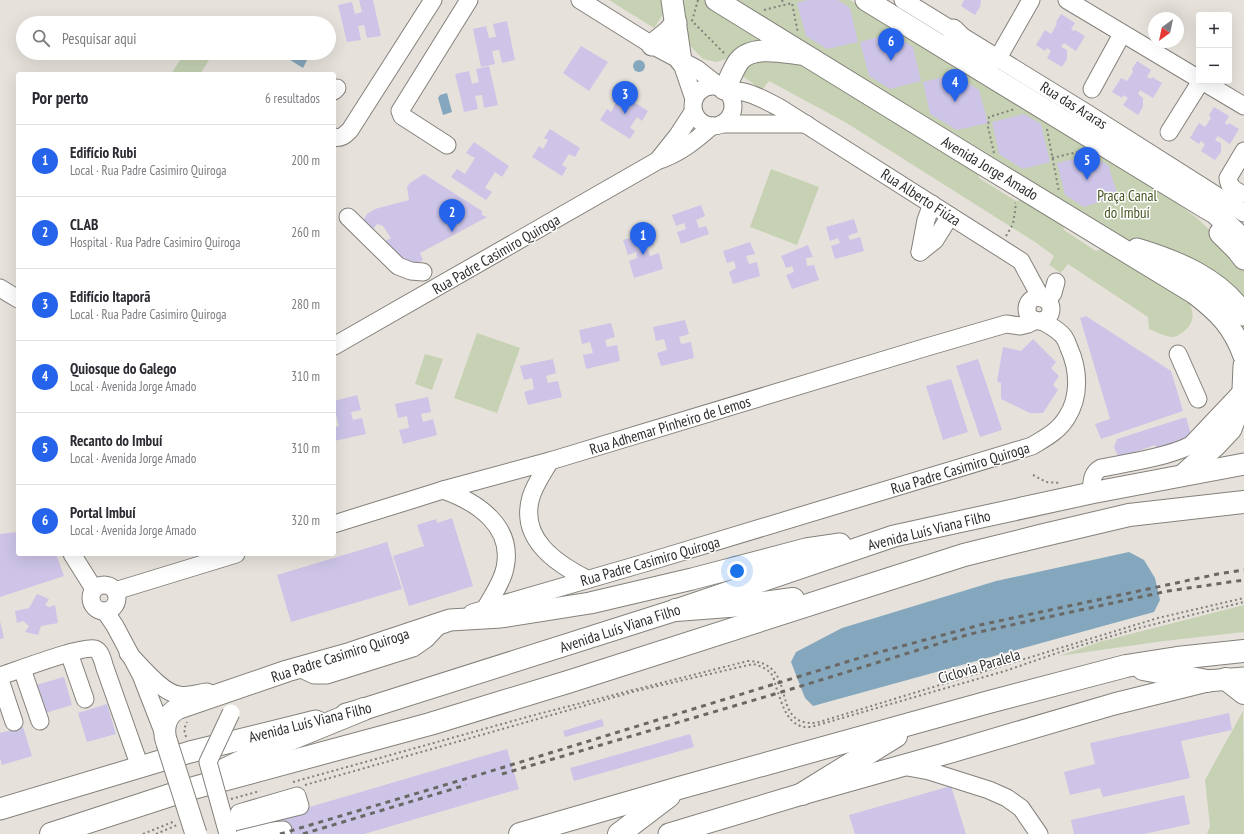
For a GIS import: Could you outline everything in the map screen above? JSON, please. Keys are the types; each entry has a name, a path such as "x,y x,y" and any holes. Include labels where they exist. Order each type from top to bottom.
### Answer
{"highway":[{"path":"1177,509 1207,492 1224,488 1244,487"},
{"path":"51,834 186,790 430,724 599,672 964,555 1129,515 1244,502"},
{"path":"676,610 755,604 842,594"},
{"path":"520,834 679,788 989,702 1126,666 1177,658 1244,651"},
{"path":"1126,666 1226,679 1244,693"},
{"path":"186,790 270,747 364,709"},
{"path":"802,794 918,722"},
{"path":"619,834 679,788"}],"main road":[{"path":"672,0 681,61"},
{"name":"Avenida Jorge Amado","path":"716,0 1194,293 1215,309 1229,326 1239,343 1244,356"},
{"path":"866,0 1017,99 1145,169 1215,213 1242,249"},
{"path":"652,45 668,32 676,23"},
{"path":"953,30 1017,99"},
{"path":"724,89 736,65 744,56 757,52 806,55"},
{"path":"1110,241 1166,257 1198,273 1220,289 1233,301 1244,315"},
{"path":"1182,476 1216,446 1231,429 1240,405 1243,390 1244,366"},
{"name":"Avenida Luís Viana Filho","path":"0,810 190,752 364,709 676,610 894,536 1091,492 1244,464"},
{"path":"446,621 501,617 590,603 692,579 806,549 894,536"},
{"name":"Rua Padre Casimiro Quiroga","path":"249,684 351,653 446,621"},
{"path":"670,834 802,794 1114,704 1226,679"},
{"path":"196,834 165,739 165,724 173,711 249,684"}],"street":[{"path":"336,137 339,138 345,135 350,130 433,0"},
{"path":"447,145 402,116 400,110 469,0"},
{"path":"580,0 652,45 697,69 724,89 732,100 733,106 730,116 717,125"},
{"name":"Rua das Araras","path":"903,0 1244,212"},
{"path":"998,58 1031,0"},
{"path":"1067,0 1196,77"},
{"path":"1092,89 1122,34"},
{"path":"681,61 694,106 701,122 717,125 806,124"},
{"path":"1169,132 1200,84"},
{"path":"1207,84 1244,106"},
{"path":"694,106 697,94 707,86 714,86 724,89"},
{"name":"Rua Alberto Fiúza","path":"724,89 744,91 780,108 1021,261 1029,278 1037,309"},
{"name":"Rua Padre Casimiro Quiroga","path":"657,161 678,135 694,106"},
{"name":"Rua Padre Casimiro Quiroga","path":"336,345 657,161 672,156 717,125"},
{"path":"1244,151 1228,178 1230,186 1236,191 1244,194"},
{"path":"932,204 926,220 920,252 935,240 950,216"},
{"path":"348,217 398,266 411,271 423,272"},
{"path":"1037,309 1053,293 1056,282"},
{"path":"0,288 16,299"},
{"name":"Rua Padre Casimiro Quiroga","path":"446,621 648,562 1032,446 1052,434 1067,418 1073,407 1077,385 1076,370 1072,354 1064,337 1052,327 1037,309"},
{"name":"Rua Adhemar Pinheiro de Lemos","path":"336,523 443,490 550,461 1006,324 1011,319 1037,309"},
{"path":"1178,354 1198,400"},
{"path":"1091,492 1093,478 1097,470 1101,468 1152,457 1179,450 1191,445 1243,390"},
{"path":"550,461 531,496 529,518 532,530 545,552 554,560 574,573 587,579"},
{"path":"443,490 467,500 479,508 500,529 505,542 505,568 501,579 485,609"},
{"path":"74,556 99,585 117,601 108,610"},
{"path":"99,585 227,556"},
{"name":"Rua Padre Casimiro Quiroga","path":"99,585 91,596 92,604 97,610 108,610 128,653 141,675 165,739"},
{"path":"0,676 69,653 87,648 95,649 98,652 140,767"},
{"path":"69,653 85,699"},
{"name":"Rua Padre Casimiro Quiroga","path":"128,653 159,684 172,694 179,696 249,684"},
{"path":"22,669 40,721"},
{"path":"0,680 14,722"},
{"path":"230,831 208,762 231,713"},
{"path":"900,766 959,776 1007,798 1021,808 1040,834"},
{"path":"230,831 300,806 297,796 239,813 240,817 294,804 294,801 241,814"},
{"path":"230,831 283,830"}],"path":[{"path":"698,0 692,21 736,65"},
{"path":"782,0 784,5"},
{"path":"762,11 792,3 798,34"},
{"path":"979,162 986,150 994,155 988,127 989,117 1017,99"},
{"path":"1046,122 1059,195"},
{"path":"1052,158 1082,151"},
{"path":"1000,247 1014,224 1016,204 1010,200"},
{"path":"1033,476 1049,482"},
{"path":"288,783 538,714 748,660 766,663 773,668 779,678 788,710 799,720 806,723 816,722 1158,618 1244,598"},
{"name":"Ciclovia Paralela","path":"304,785 636,691 753,664 765,668 772,675 785,713 791,721 805,728 811,727 1005,671 1069,649 1135,629 1244,602"},
{"path":"184,729 189,719"},
{"path":"226,800 266,789"},
{"path":"143,834 178,820"},
{"path":"156,834 178,825"}],"green space":[{"path":"609,0 665,0 667,8 654,28"},
{"path":"680,0 709,0 776,42 717,62 703,59 687,42"},
{"name":"Praça Canal do Imbuí","path":"737,0 850,0 1149,182 1198,219 1216,236 1244,267 1244,334 1182,273"},
{"path":"791,56 978,169 979,178 1016,201 1027,198 1061,219 1064,230 1096,251 1106,247 1185,296 1193,315 1190,324 1183,332 1173,337 1166,336 1149,329 1148,317 1068,264 1061,273 1049,265 1054,256 1035,242 845,122 769,81 762,90 745,78 742,73 748,57"},
{"path":"180,60 209,60 201,72 172,72"},
{"path":"771,169 819,187 797,245 750,227"},
{"path":"477,333 520,348 497,413 454,398"},
{"path":"425,354 443,359 432,390 415,384"},
{"path":"1244,605 1244,632 1164,641 1059,656 1099,642"},
{"path":"1243,711 1244,834 1207,834 1210,826 1205,780"}],"water":[{"path":"290,60 307,60 303,68"},
{"path":"637,60 641,60 645,66 641,72 637,72 633,68 633,64"},
{"path":"447,93 452,112 443,115 438,98 440,95"},
{"path":"1129,552 1144,560 1155,578 1160,600 1154,612 813,706 805,698 791,662 796,652 842,628 996,581"}],"building":[{"path":"359,0 373,0 381,36 367,38 364,25 358,26 361,40 347,42 338,5 352,2 355,14 362,12"},
{"path":"807,0 838,0 850,8 858,42 827,49 806,36 797,3"},
{"path":"964,0 981,0 980,7 975,15 961,6"},
{"path":"1061,14 1075,23 1071,29 1085,36 1076,51 1064,43 1061,47 1067,50 1067,59 1062,67 1047,58 1051,51 1047,48 1045,51 1036,45 1045,30 1051,34"},
{"path":"507,21 515,60 502,63 499,50 492,51 495,64 481,67 473,29 486,26 489,38 496,37 493,24"},
{"path":"892,33 913,47 921,81 890,89 869,76 860,42"},
{"path":"581,46 608,62 589,91 563,73"},
{"path":"1137,61 1151,70 1147,77 1151,79 1152,77 1162,83 1153,98 1140,90 1138,94 1143,98 1143,107 1138,115 1123,105 1128,98 1123,95 1122,98 1112,92 1121,78 1127,81 1133,72 1132,69"},
{"path":"489,66 498,105 484,108 482,95 475,96 478,109 464,112 455,74 469,71 472,84 479,82 476,69"},
{"path":"955,74 979,90 988,123 957,130 930,114 923,82"},
{"path":"618,92 648,111 642,121 637,117 630,128 635,131 630,139 600,120 607,109 611,112 616,103 612,101"},
{"path":"1214,107 1229,116 1225,123 1228,125 1229,123 1239,129 1230,144 1218,136 1215,140 1221,143 1221,152 1215,160 1201,151 1205,144 1201,141 1199,144 1190,138 1199,123 1205,127 1211,118 1209,115"},
{"path":"1024,114 1041,124 1050,162 1023,169 999,154 992,122"},
{"path":"550,129 580,148 575,157 569,154 562,165 567,168 562,176 532,157 539,146 543,149 548,140 544,138"},
{"path":"474,142 509,166 502,177 495,172 485,188 492,192 486,200 451,177 457,169 465,174 475,158 466,153"},
{"path":"1091,155 1108,165 1118,196 1084,207 1065,195 1057,163"},
{"path":"424,174 482,211 482,215 487,217 420,253 423,260 410,268 395,259 385,241 391,238 383,226 377,224 369,231 363,228 364,219 367,214 375,209 409,200 407,187 410,183"},
{"path":"701,205 705,216 696,220 699,228 706,226 709,234 681,244 677,232 686,229 684,223 676,226 672,215"},
{"path":"854,219 858,232 848,236 850,240 860,237 864,251 835,259 831,246 840,243 838,238 830,241 826,227"},
{"path":"650,232 654,245 647,247 650,256 659,253 663,269 634,278 629,261 637,258 636,252 628,255 623,240"},
{"path":"750,242 755,254 746,256 749,264 757,262 760,276 733,284 729,272 736,268 734,261 727,263 723,251"},
{"path":"808,245 813,257 806,258 807,266 814,265 819,280 792,289 786,275 794,272 792,266 786,268 781,256"},
{"path":"1086,316 1171,371 1183,411 1101,439 1095,424 1110,419 1080,318"},
{"path":"685,320 689,334 679,337 681,344 691,342 694,358 661,366 657,353 667,350 664,339 656,341 653,327"},
{"path":"611,323 615,337 605,340 607,347 617,345 620,361 586,369 583,355 593,353 590,342 582,344 579,330"},
{"path":"1033,339 1056,362 1051,368 1059,376 1053,385 1058,390 1043,413 1030,413 1001,399 1001,383 997,381 1003,347 1021,351"},
{"path":"553,359 556,373 546,376 548,383 558,381 562,397 528,405 524,392 534,389 532,378 524,380 520,366"},
{"path":"978,359 1002,430 980,437 956,366"},
{"path":"951,379 968,432 943,440 926,386"},
{"path":"357,395 361,410 351,412 353,420 362,418 366,434 336,441 336,427 339,426 336,415 336,400"},
{"path":"428,397 431,412 421,414 423,422 433,419 437,435 403,444 399,430 409,428 407,416 398,418 395,404"},
{"path":"1186,417 1193,441 1158,454 1155,445 1119,458 1114,447 1117,439"},
{"path":"452,518 473,586 409,606 393,556 424,546 417,525 436,519 437,523"},
{"path":"16,532 16,556 57,556 64,576 0,597 0,534"},
{"path":"387,542 402,589 291,622 277,575"},
{"path":"37,594 49,599 45,605 49,607 55,605 58,623 41,626 38,635 25,632 29,626 23,621 17,623 15,611 29,608"},
{"path":"0,621 4,638 0,639"},
{"path":"64,677 72,705 45,713 36,685"},
{"path":"107,704 116,734 87,742 78,713"},
{"path":"1229,713 1232,730 1181,741 1190,778 1103,797 1100,788 1070,795 1064,772 1095,764 1090,743"},
{"path":"602,719 604,726 565,737 563,731"},
{"path":"23,727 32,756 2,765 0,758 0,733"},
{"path":"690,734 694,747 574,781 570,768"},
{"path":"507,749 519,789 364,834 284,834 279,816"},
{"path":"951,786 966,834 855,834 849,815"},
{"path":"1184,795 1190,824 1144,834 1074,834 1071,820"}],"railway":[{"path":"280,834 475,776 869,655 980,625 1218,574 1244,570"},
{"path":"502,774 785,691 970,634 1168,591 1244,580"},
{"path":"303,834 466,785"}],"place":[{"name":"Portal Imbuí","path":"891,61"},
{"name":"Quiosque do Galego","path":"955,102"},
{"name":"Edifício Itaporã","path":"625,114"},
{"name":"Recanto do Imbuí","path":"1087,180"},
{"name":"CLAB","path":"452,232"},
{"name":"Edifício Rubi","path":"643,255"}]}
